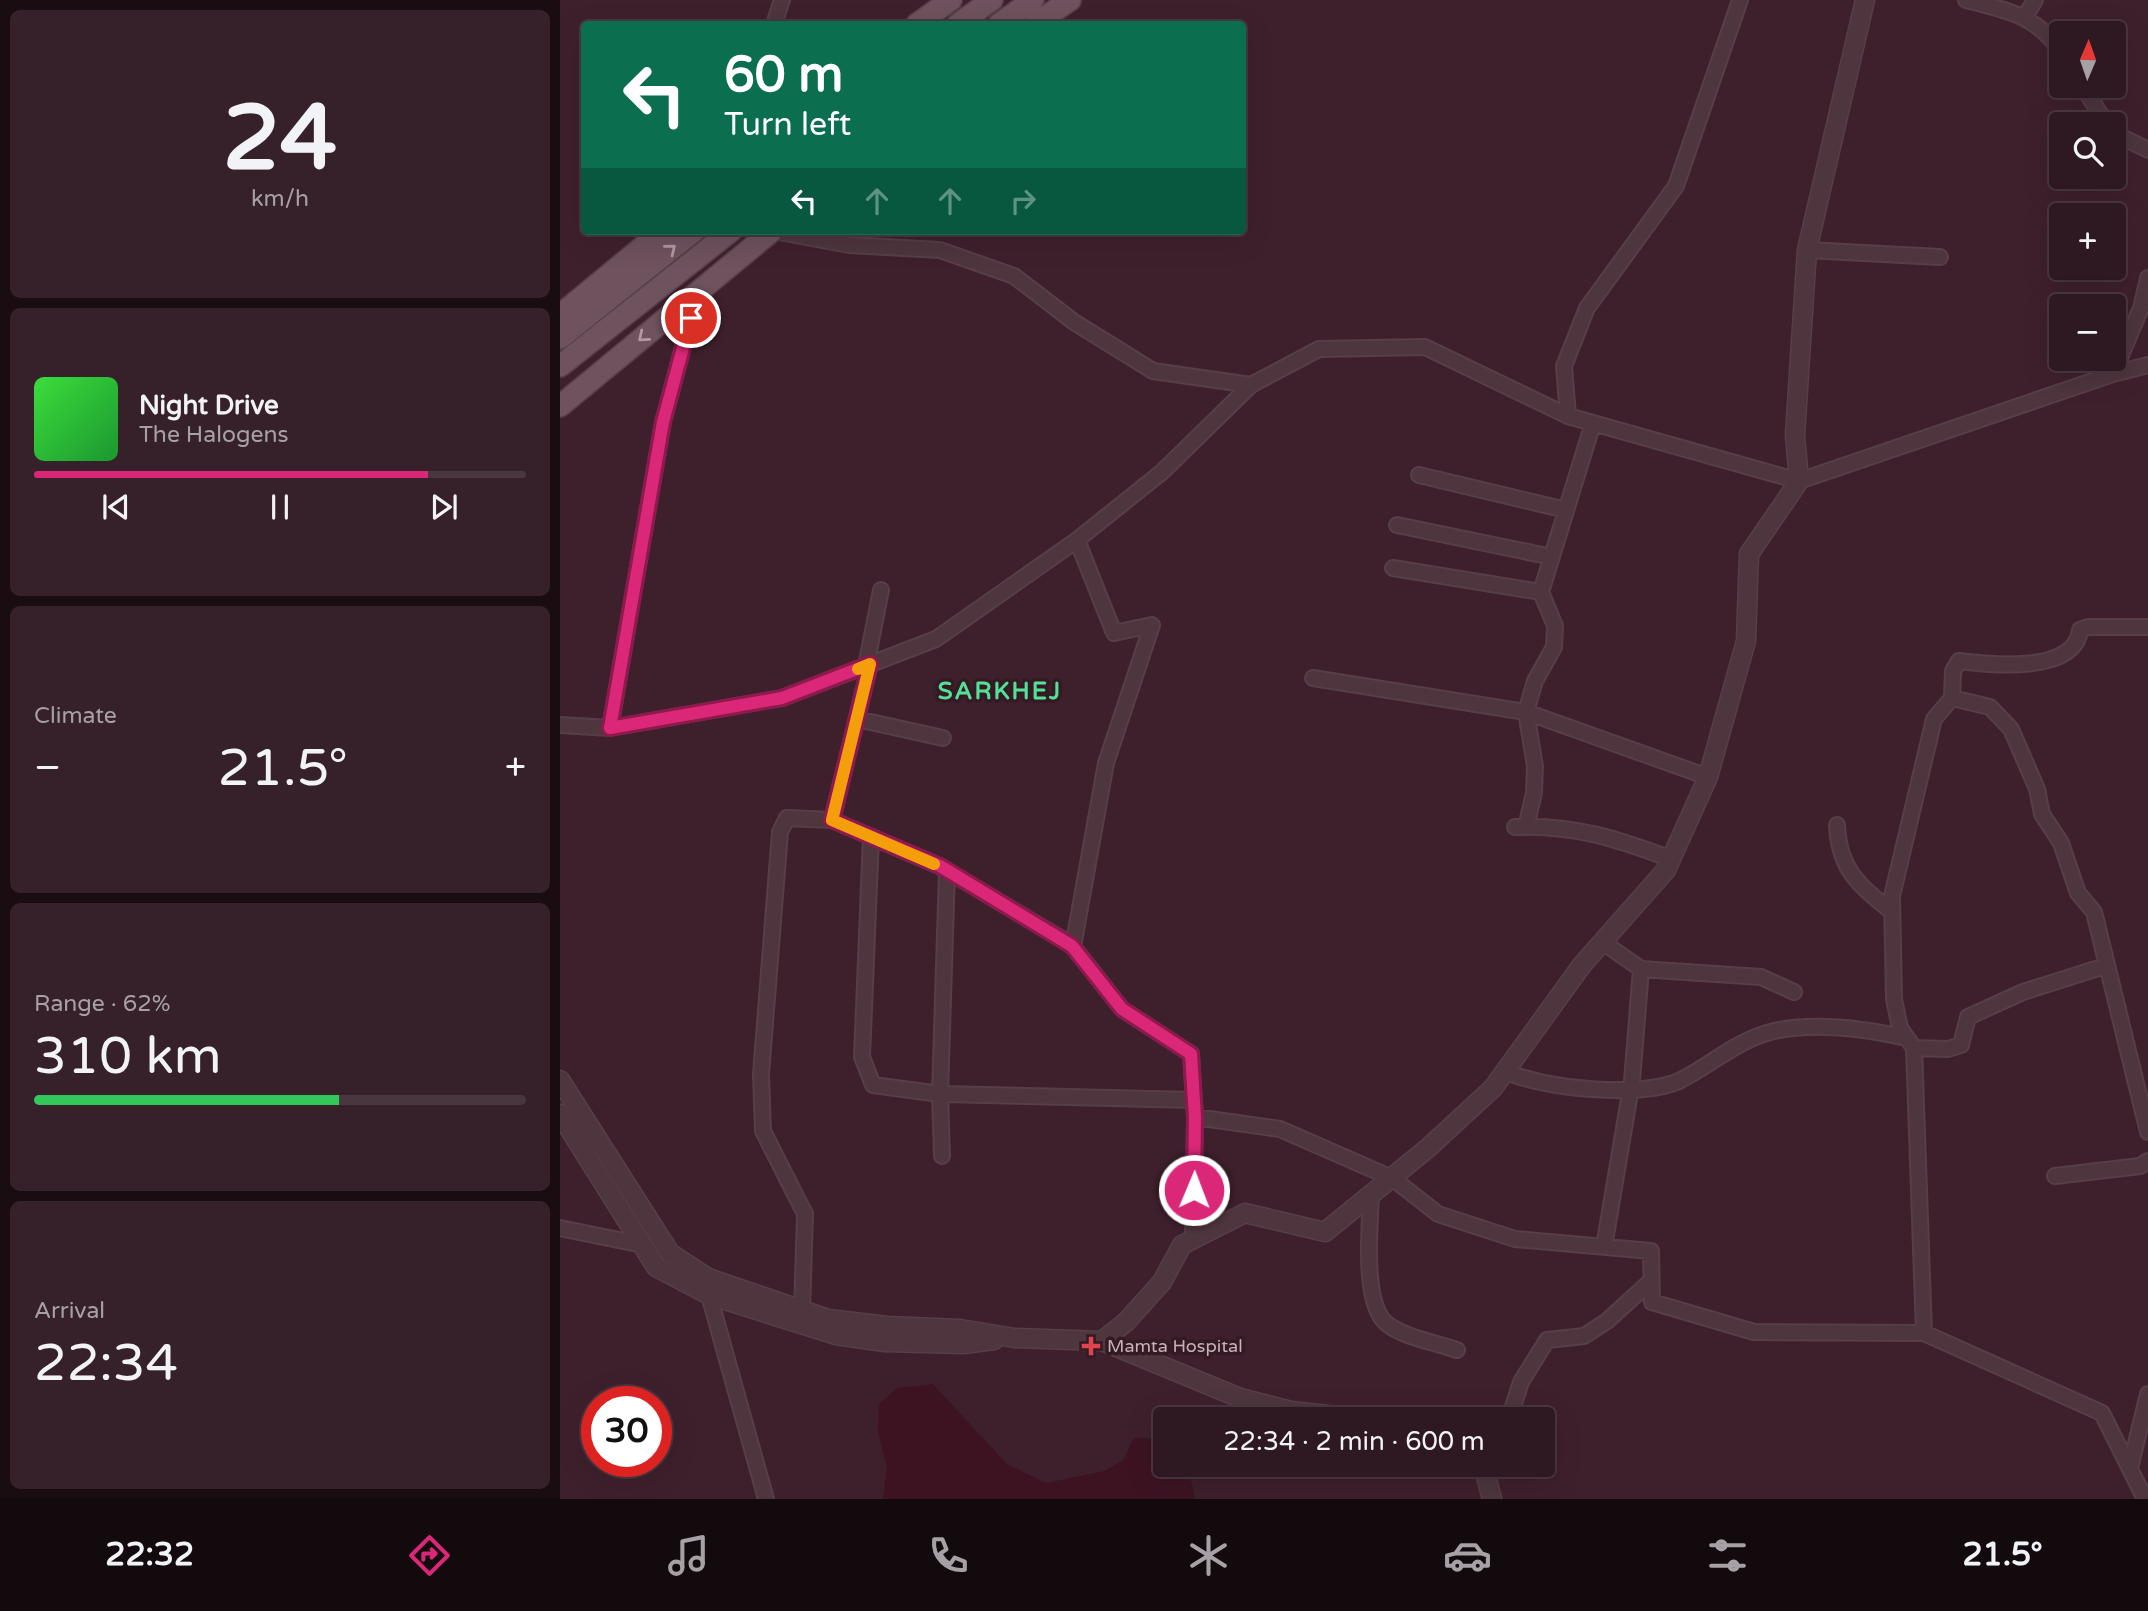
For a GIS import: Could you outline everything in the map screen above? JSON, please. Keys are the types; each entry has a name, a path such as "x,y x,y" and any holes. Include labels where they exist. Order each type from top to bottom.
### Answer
{"main road":[{"path":"921,21 951,0"},
{"path":"962,21 992,0"},
{"path":"1003,21 1033,0"},
{"path":"1039,21 1070,0"},
{"path":"560,315 657,235"},
{"path":"560,338 689,235"},
{"path":"560,366 726,235"},
{"path":"560,406 768,235"}],"street":[{"path":"775,21 782,0"},
{"path":"1568,416 1564,366 1587,308 1676,186 1740,0"},
{"path":"1102,1341 1126,1322 1162,1282 1182,1245 1245,1213 1325,1232 1392,1178 1493,1088 1582,965 1666,870 1708,777 1746,642 1749,554 1799,481 1795,435 1807,250 1864,0"},
{"path":"1966,0 2021,13 2049,38"},
{"path":"2025,18 2035,0"},
{"path":"2126,139 2148,150"},
{"path":"795,235 849,245 940,250 1014,276 1074,322 1153,371 1251,385"},
{"path":"1807,250 1940,257"},
{"path":"2113,374 2141,308 2148,278"},
{"path":"610,728 663,422 698,292"},
{"path":"560,725 610,728 782,698 936,639 1077,540 1162,472 1251,385 1319,349 1425,347 1568,416 1799,481 2113,374 2148,365"},
{"path":"1593,424 1541,592 1555,626 1554,647 1535,681 1526,712 1535,766 1534,793 1520,827 1549,825 1613,838 1671,859"},
{"path":"1419,475 1566,510"},
{"path":"1396,524 1552,557"},
{"path":"1073,947 1107,763 1152,625 1114,633 1077,540"},
{"path":"1393,568 1541,592"},
{"path":"832,820 857,719 881,590"},
{"path":"1924,1333 1911,1043 1900,1028 1894,999 1892,912 1897,866 1913,812 1934,719 1952,698 1953,671 1959,661 1989,665 2039,663 2071,649 2079,641 2080,630 2088,627 2148,626"},
{"path":"1313,678 1526,712 1708,777"},
{"path":"1952,698 1990,707 2011,729 2036,789 2042,814 2060,843 2078,892 2094,912 2105,966 2148,1132"},
{"path":"857,719 943,738"},
{"path":"802,1311 805,1214 763,1131 761,1074 780,832 787,818 832,820 947,871 1073,947 1122,1009 1191,1054 1195,1117 1193,1239"},
{"path":"1837,825 1841,858 1851,874 1892,912"},
{"path":"871,837 862,1057 873,1085 940,1094 1194,1100"},
{"path":"942,1156 940,1094 947,871"},
{"path":"1604,943 1641,969 1761,977 1794,992"},
{"path":"1505,1071 1526,1081 1644,1091 1678,1081 1731,1048 1775,1031 1858,1030 1948,1049 1961,1045 1968,1017 2046,984 2105,966"},
{"path":"1604,1247 1630,1091 1641,969"},
{"path":"560,1080 670,1253 708,1278 828,1319 887,1326 960,1329 1014,1338 1102,1341 1240,1398 1273,1407"},
{"path":"560,1114 656,1267 709,1295 836,1335 885,1342 963,1344 1014,1338"},
{"path":"1195,1117 1280,1129 1392,1178 1438,1214 1515,1239 1651,1251 1652,1302 1754,1332 1924,1333 2102,1413 2145,1499"},
{"path":"2055,1176 2140,1166 2148,1161"},
{"path":"1371,1195 1370,1277 1375,1305 1384,1322 1404,1332 1457,1350"},
{"path":"560,1228 643,1245"},
{"path":"1513,1407 1521,1382 1547,1340 1584,1336 1607,1321 1651,1281"},
{"path":"709,1295 766,1499"},
{"path":"2130,1468 2141,1446 2148,1394"},
{"path":"1486,1477 1492,1499"}],"shaded area":[{"path":"933,1384 1007,1464 1046,1483 1104,1471 1123,1460 1134,1438 1153,1439 1153,1477 1190,1477 1195,1499 883,1499 887,1468 878,1432 879,1404 897,1388"}],"slow traffic":[{"path":"858,669 870,664 832,820 934,864"}],"place":[{"name":"Mamta Hospital","path":"1091,1346"}],"district":[{"name":"SARKHEJ","path":"1000,691"}],"route":[{"path":"691,318 663,422 610,728 782,698 870,664 832,820 940,866 1072,946 1122,1009 1191,1054 1195,1117 1194,1190"}]}
